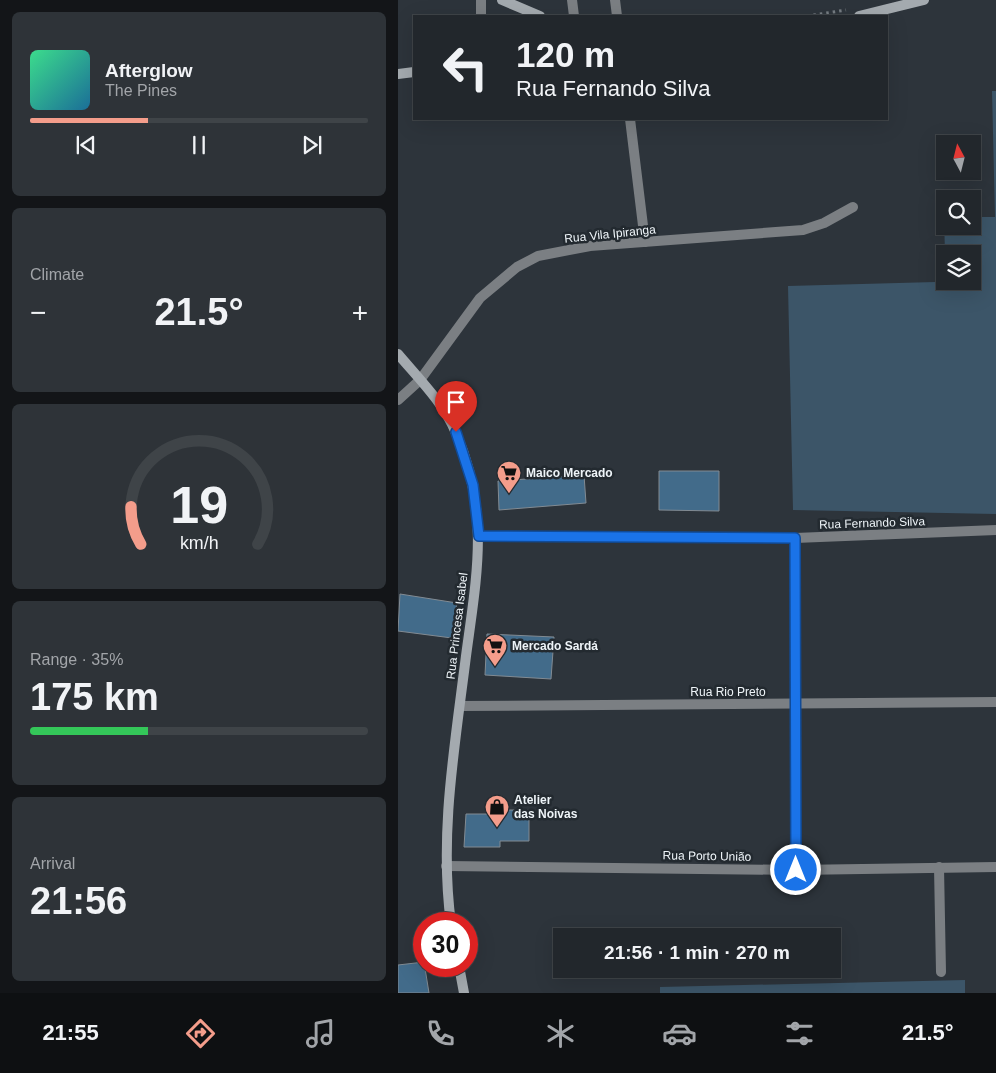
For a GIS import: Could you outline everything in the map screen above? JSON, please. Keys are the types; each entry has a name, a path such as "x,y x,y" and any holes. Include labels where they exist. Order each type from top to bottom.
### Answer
{"street":[{"path":"481,0 481,15"},
{"path":"502,0 538,15"},
{"path":"572,0 574,15"},
{"path":"616,0 617,15"},
{"path":"863,15 926,0"},
{"path":"867,15 926,0"},
{"path":"398,75 413,73"},
{"path":"630,120 645,242"},
{"name":"Rua Vila Ipiranga","path":"398,400 420,380 480,298 517,267 538,256 565,250 645,242 802,230 824,223 853,207"},
{"name":"Rua Princesa Isabel","path":"398,354 448,416 459,440 473,485 479,536 478,560 449,788 446,866 450,912"},
{"name":"Rua Fernando Silva","path":"479,536 795,538 996,530"},
{"path":"795,538 796,870"},
{"name":"Rua Rio Preto","path":"460,706 996,702"},
{"name":"Rua Porto União","path":"446,866 796,870 996,866"},
{"path":"938,867 941,972"},
{"path":"461,977 464,993"}],"shaded area":[{"path":"992,91 997,91 996,514 793,510 788,286 936,282 936,290 981,290 981,245 945,245 944,235 981,235 981,217 995,217"},
{"path":"965,980 965,993 660,993 660,987"}],"building":[{"path":"659,471 719,471 719,511 659,510"},
{"path":"584,475 586,503 499,510 498,481"},
{"path":"400,594 457,603 452,638 398,631"},
{"path":"487,634 554,637 551,679 485,675"},
{"name":"Atelier das Noivas","path":"500,810 529,810 529,841 500,841 500,847 464,847 466,814 499,814"},
{"path":"413,963 413,977 426,977 429,993 398,993 398,965"}],"place":[{"name":"Maico Mercado","path":"509,494"},
{"name":"Mercado Sardá","path":"495,667"},
{"name":"Atelier das Noivas","path":"497,828"}],"route":[{"path":"456,432 473,485 479,536 795,538 796,870"}]}
